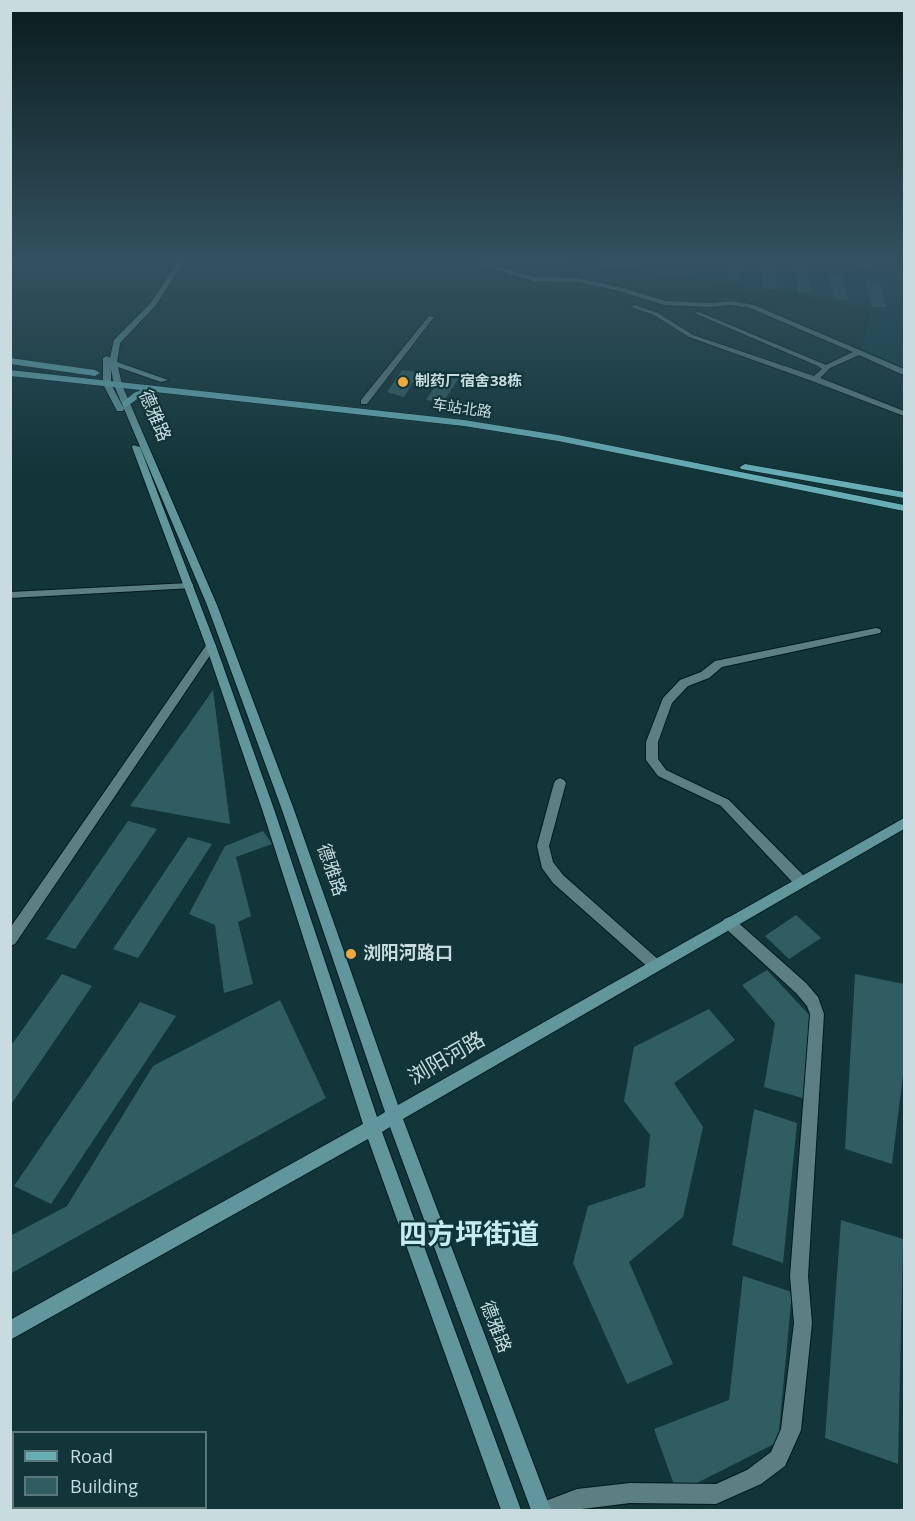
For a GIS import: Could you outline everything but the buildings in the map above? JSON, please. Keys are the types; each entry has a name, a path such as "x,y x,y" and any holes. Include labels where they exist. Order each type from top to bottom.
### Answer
{"main road":[{"name":"车站北路","path":"10,361 154,389 464,423 558,438 904,508"},
{"name":"车站北路","path":"10,373 111,380 165,380 364,402 533,425 904,495"},
{"path":"126,404 137,395 154,389"}],"street":[{"path":"111,380 112,342 120,334"},
{"name":"德雅路","path":"125,334 117,342 111,380 211,646 372,1127 511,1510"},
{"path":"364,402 418,334"},
{"path":"688,334 904,414"},
{"path":"748,334 827,367"},
{"path":"817,334 904,372"},
{"path":"815,380 826,371 827,367 859,352"},
{"path":"113,363 165,380"},
{"name":"德雅路","path":"111,380 126,404 212,605 286,807 394,1116 541,1510"},
{"path":"10,595 189,586"},
{"path":"801,882 725,803 662,773 652,760 652,742 667,701 684,683 705,675 719,664 876,631"},
{"path":"10,940 211,646"},
{"path":"560,783 543,846 547,864 558,879 655,965"},
{"name":"浏阳河路","path":"10,1331 394,1116 904,823"},
{"path":"547,1510 577,1499 630,1493 716,1494 754,1477 778,1459 791,1430 803,1323 799,1276 817,1014 813,1002 801,988 729,923"}],"shaded area":[{"path":"866,334 904,334 904,369 862,350"}],"place":[{"name":"制药厂宿舍38栋","path":"403,382"},
{"name":"浏阳河路口","path":"351,954"}],"district":[{"name":"四方坪街道","path":"469,1236"}]}
